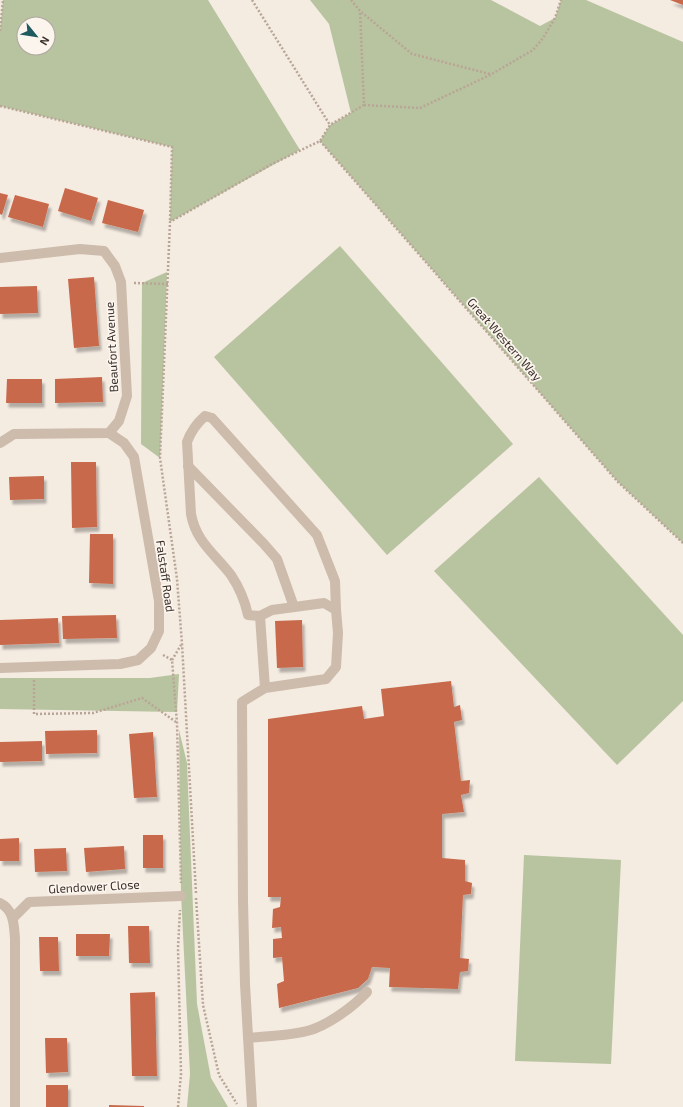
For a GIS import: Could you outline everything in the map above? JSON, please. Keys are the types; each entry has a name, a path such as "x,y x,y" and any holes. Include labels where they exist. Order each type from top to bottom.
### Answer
{"street":[{"name":"Beaufort Avenue","path":"0,258 80,249 104,252 115,266 121,282 127,396 120,421 109,433"},
{"path":"252,1107 243,901 242,702 265,688 326,679 336,667 338,633 335,581 317,535 212,418 206,416 196,424 190,433 187,442 191,514 193,525 199,538 231,576 240,591 248,615 260,616 272,610 324,603 336,610"},
{"path":"0,443 14,434 109,433"},
{"name":"Falstaff Road","path":"0,668 120,664 138,660 151,648 159,631 158,601 134,457 124,443 109,433"},
{"path":"188,466 277,559 294,607"},
{"path":"260,616 265,688"},
{"name":"Glendower Close","path":"14,918 29,902 181,896"},
{"path":"0,903 4,905 14,918 15,1107"},
{"path":"248,1038 298,1033 318,1028 340,1014 367,992"}],"path":[{"path":"0,31 3,0"},
{"path":"252,0 330,125"},
{"path":"351,0 360,11 412,54 490,75"},
{"path":"170,222 272,164 320,141 330,125 364,105 420,108 490,75 532,50 543,38 555,18 561,0"},
{"path":"360,11 364,105"},
{"path":"0,106 172,147 168,284 160,458 177,579 203,1005 220,1075 238,1107"},
{"name":"Great Western Way","path":"320,141 618,482 683,543"},
{"path":"121,282 168,284"},
{"path":"178,1107 181,1074 178,948 181,896 177,723 172,660 182,644"},
{"path":"151,648 172,660"},
{"path":"34,667 34,714 92,713 142,698 177,723"}],"green space":[{"path":"3,0 208,0 300,150 170,222 172,147 0,106 0,31"},
{"path":"310,0 491,0 540,26 555,18 561,0 586,0 683,42 683,543 618,482 320,141 330,125 351,113 329,24"},
{"path":"340,246 513,444 387,555 214,357"},
{"path":"167,272 160,458 141,444 142,283"},
{"path":"539,477 683,635 683,701 617,765 434,571"},
{"path":"179,674 177,712 0,709 0,678 150,678"},
{"path":"179,730 187,763 197,1004 211,1078 228,1107 187,1107 190,1074 181,894"},
{"path":"524,855 621,860 611,1064 515,1061"}],"building":[{"path":"670,0 683,0 683,5"},
{"path":"65,188 98,198 91,221 58,211"},
{"path":"0,193 8,195 2,215 0,214"},
{"path":"15,195 49,204 43,227 8,217"},
{"path":"108,200 144,210 138,232 102,223"},
{"path":"94,277 99,346 74,348 68,279"},
{"path":"37,286 38,313 0,314 0,287"},
{"path":"102,377 103,402 55,403 55,379"},
{"path":"7,379 42,379 42,403 6,403"},
{"path":"71,462 96,462 97,527 72,528"},
{"path":"44,476 44,499 10,500 9,477"},
{"path":"90,534 113,534 113,584 89,583"},
{"path":"116,615 117,638 63,639 62,616"},
{"path":"58,618 59,643 0,645 0,620"},
{"path":"302,620 303,667 277,668 275,621"},
{"path":"451,681 454,707 460,705 462,720 454,722 461,781 470,780 469,793 461,795 464,812 442,814 442,858 465,860 465,881 472,883 471,894 463,895 460,958 469,959 468,971 460,972 458,989 389,987 390,968 372,967 368,979 358,988 279,1008 277,984 284,981 282,957 273,958 273,939 282,938 281,927 272,928 273,909 280,907 281,897 268,897 268,719 362,706 364,719 384,716 381,689"},
{"path":"97,730 97,753 46,754 45,731"},
{"path":"153,732 157,797 134,798 129,734"},
{"path":"42,741 42,761 0,762 0,742"},
{"path":"143,835 163,835 163,868 143,868"},
{"path":"19,838 19,861 0,861 0,839"},
{"path":"124,846 125,869 86,872 84,848"},
{"path":"66,848 67,871 35,872 34,849"},
{"path":"128,926 149,926 150,963 129,963"},
{"path":"76,934 110,934 109,956 76,956"},
{"path":"39,937 58,937 59,971 40,971"},
{"path":"155,992 157,1076 132,1076 130,993"},
{"path":"45,1038 67,1038 68,1072 46,1073"},
{"path":"46,1085 68,1085 68,1107 46,1107"},
{"path":"109,1105 144,1106 144,1107 109,1107"}]}
